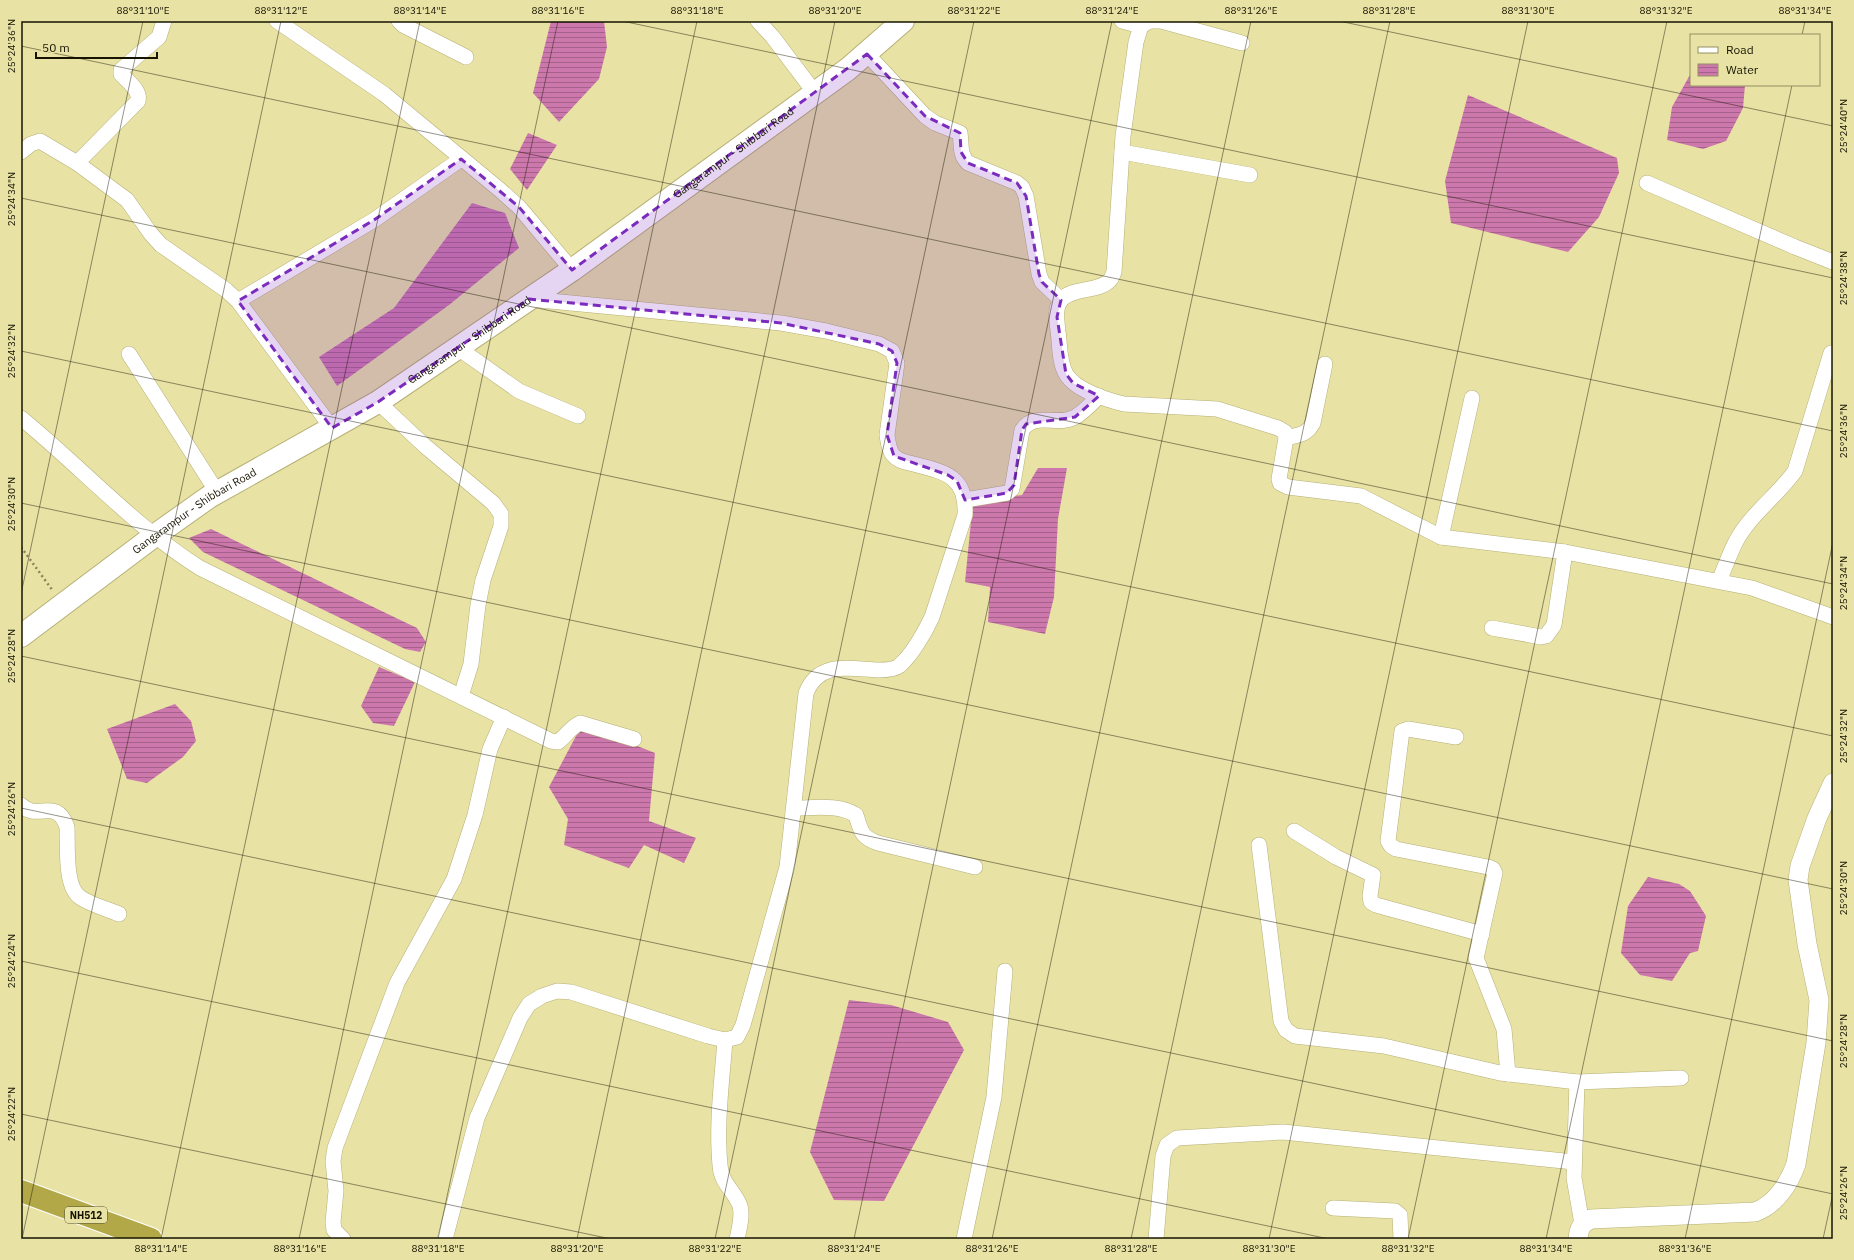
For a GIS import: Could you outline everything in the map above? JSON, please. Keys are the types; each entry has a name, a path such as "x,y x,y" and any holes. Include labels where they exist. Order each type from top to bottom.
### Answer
{"highway":[{"name":"NH512","path":"21,1191 151,1239"},
{"name":"NH512","path":"21,1207 112,1239"}],"main road":[{"name":"Gangarampur - Shibbari Road","path":"21,636 154,536 217,492 378,402 572,270 867,54 903,21"}],"street":[{"path":"77,163 138,101 138,92 121,74 121,70 160,37 164,21"},
{"path":"277,21 384,94 518,207 572,270"},
{"path":"399,21 403,25 466,57"},
{"path":"758,21 772,36 815,93"},
{"path":"1122,21 1141,26"},
{"path":"1242,43 1161,21 1150,21 1141,26 1136,42 1122,152 1114,272 1110,280 1106,283 1066,295 1060,300 1057,317 1062,362 1066,374 1073,383 1111,401 1124,404 1217,409 1228,411 1278,428 1285,432 1286,438 1279,478 1283,485 1288,487 1361,496 1441,537 1565,552 1719,581 1752,588 1833,617"},
{"path":"867,54 925,116 935,123 960,133 961,152 968,163 1017,183 1022,187 1026,196 1042,282 1060,300"},
{"path":"21,152 31,144 40,141 77,163 127,200 151,234 161,245 226,290 238,301 332,428"},
{"path":"1122,152 1250,174"},
{"path":"238,301 374,220 461,159"},
{"path":"1647,183 1833,262"},
{"path":"445,1239 481,1106 520,1018 529,1004 542,996 557,991 571,992 725,1040 737,1037 743,1025 787,867 806,693 810,682 818,674 831,668 886,670 898,667 925,630 932,617 965,515 965,500 963,492 957,481 940,471 902,461 894,456 888,445 887,435 897,363 892,351 879,344 819,329 781,323 529,299"},
{"path":"458,348 519,391 578,416"},
{"path":"1719,581 1745,526 1788,482 1796,471 1831,353"},
{"path":"130,354 217,492"},
{"path":"1286,438 1304,434 1309,430 1313,423 1325,364"},
{"path":"965,500 1007,493 1012,489 1022,430 1026,424 1042,419 1067,420 1075,417 1100,396"},
{"path":"1441,537 1472,398"},
{"path":"378,402 425,446 493,503 501,514 501,526 479,599 471,664 461,696"},
{"path":"21,418 57,448 154,536 200,568 551,741 558,742 564,738 573,726 580,723 634,739"},
{"path":"1492,628 1546,636 1554,625 1565,552"},
{"path":"343,1239 334,1230 333,1222 336,1191 333,1161 335,1148 397,983 454,879 475,815 490,749 504,717"},
{"path":"1456,737 1408,729 1402,731 1388,841 1391,846 1396,849 1493,869 1495,873 1495,880 1476,958 1501,1017 1504,1029 1508,1074"},
{"path":"1580,1231 1591,1219 1599,1218 1755,1212 1765,1209 1772,1203 1788,1181 1796,1164 1816,1043 1819,1000 1798,893 1798,880 1800,866 1817,818 1833,783"},
{"path":"21,805 27,810 35,812 53,810 64,818 67,827 70,883 74,892 81,898 119,914"},
{"path":"794,808 838,808 848,810 856,815 862,833 867,839 975,867"},
{"path":"1294,831 1336,857 1373,875 1370,896 1371,902 1376,905 1482,934"},
{"path":"1259,845 1281,1021 1286,1030 1295,1036 1384,1046 1508,1074 1577,1082 1681,1078"},
{"path":"964,1239 994,1097 1006,971"},
{"path":"725,1040 719,1146 720,1167 725,1184 740,1205 741,1214 737,1239"},
{"path":"1577,1082 1574,1162 1580,1231"},
{"path":"1156,1239 1163,1156 1167,1145 1177,1138 1284,1132 1574,1162"},
{"path":"1333,1208 1395,1211 1400,1215 1401,1239"}],"path":[{"path":"21,547 63,604"}],"highlighted area":[{"path":"867,54 925,116 960,133 961,152 968,163 1017,183 1026,196 1039,274 1042,282 1061,300 1057,317 1066,374 1073,383 1099,396 1075,417 1026,424 1022,430 1014,485 1007,493 965,500 957,481 948,475 894,456 887,435 897,363 892,351 879,344 781,323 529,299 378,402 332,428 238,301 374,220 461,159 519,207 572,270"}],"water":[{"path":"551,21 604,21 607,47 599,79 559,122 533,93"},
{"path":"1690,75 1690,86 1745,86 1743,108 1726,141 1703,149 1667,140 1672,107"},
{"path":"1468,95 1617,158 1619,173 1599,217 1568,252 1451,223 1445,181"},
{"path":"528,133 557,145 527,190 510,169"},
{"path":"472,203 505,213 519,248 449,305 337,386 319,357 394,308"},
{"path":"1038,468 1067,468 1058,519 1054,597 1045,634 988,622 990,587 965,582 973,501 1022,495"},
{"path":"211,529 417,628 426,642 420,652 405,649 203,552 189,538"},
{"path":"379,667 415,682 394,726 373,723 361,706"},
{"path":"175,704 191,721 196,741 183,757 147,783 127,779 107,729"},
{"path":"584,725 655,753 649,821 696,838 684,863 644,845 629,868 564,845 568,819 549,787 576,736"},
{"path":"1648,877 1679,884 1690,891 1706,916 1698,951 1690,953 1672,981 1640,975 1621,953 1628,906"},
{"path":"849,1000 891,1005 948,1022 964,1050 884,1201 834,1200 810,1152"}]}
